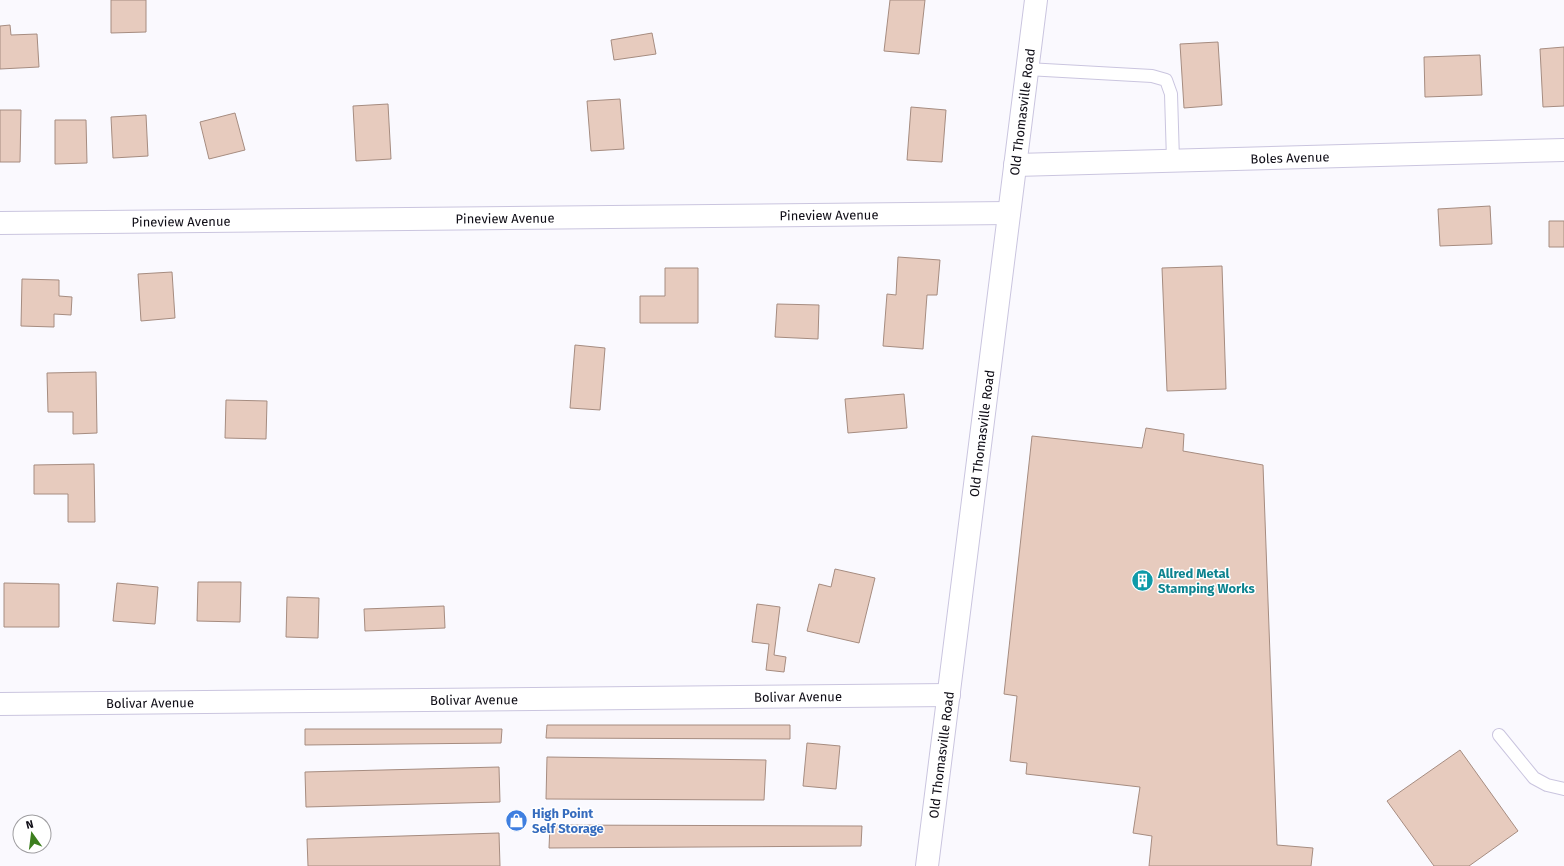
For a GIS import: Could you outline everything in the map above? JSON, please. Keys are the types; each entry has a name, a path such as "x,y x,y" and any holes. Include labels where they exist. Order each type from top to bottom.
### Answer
{"street":[{"name":"Old Thomasville Road","path":"927,866 1036,0"},
{"name":"Boles Avenue","path":"1015,164 1564,150"},
{"name":"Pineview Avenue","path":"0,223 1009,213"},
{"name":"Bolivar Avenue","path":"0,704 949,695"}],"lane":[{"path":"1028,69 1152,76 1166,80 1171,94 1173,160"},
{"path":"1499,735 1534,778 1547,785 1564,789"}],"building":[{"path":"111,0 146,0 146,32 111,33"},
{"path":"890,0 925,0 919,54 884,51"},
{"path":"10,25 11,35 37,34 39,67 0,69 0,26"},
{"path":"652,33 656,54 614,60 611,40"},
{"path":"1218,42 1222,105 1184,108 1180,44"},
{"path":"1564,47 1564,106 1543,107 1540,49"},
{"path":"1480,55 1482,95 1425,97 1424,57"},
{"path":"620,99 624,149 591,151 587,101"},
{"path":"388,104 391,159 356,161 353,106"},
{"path":"911,107 946,110 942,162 907,160"},
{"path":"0,110 21,110 20,162 0,162"},
{"path":"235,113 245,150 209,159 200,122"},
{"path":"146,115 148,156 113,158 111,117"},
{"path":"55,120 86,120 87,163 55,164"},
{"path":"1490,206 1492,244 1440,246 1438,209"},
{"path":"1549,221 1564,221 1564,247 1549,247"},
{"path":"898,257 940,260 937,295 927,295 923,349 883,346 887,294 896,295"},
{"path":"1222,266 1226,389 1167,391 1162,268"},
{"path":"665,268 698,268 698,323 640,323 640,296 665,296"},
{"path":"172,272 175,318 141,321 138,274"},
{"path":"22,279 59,280 59,296 72,297 71,315 54,314 54,327 21,326"},
{"path":"777,304 819,305 818,339 775,337"},
{"path":"575,345 605,348 600,410 570,408"},
{"path":"96,372 97,433 73,434 73,412 48,412 47,373"},
{"path":"904,394 907,428 848,433 845,399"},
{"path":"226,400 267,401 266,439 225,438"},
{"name":"Allred Metal Stamping Works","path":"1146,428 1184,434 1183,451 1263,465 1277,845 1313,848 1311,866 1149,866 1152,836 1133,833 1140,787 1026,774 1027,763 1010,761 1017,696 1004,694 1032,436 1142,448"},
{"path":"94,464 95,522 68,522 68,494 34,494 34,465"},
{"path":"835,569 875,578 859,643 807,631 819,584 831,587"},
{"path":"198,582 241,582 240,622 197,621"},
{"path":"4,583 59,584 59,627 4,627"},
{"path":"117,583 158,587 155,624 113,621"},
{"path":"287,597 319,598 318,638 286,637"},
{"path":"757,604 780,607 774,655 786,657 784,672 766,670 769,644 752,642"},
{"path":"444,606 445,628 365,631 364,609"},
{"path":"547,725 790,725 790,739 546,738"},
{"path":"305,729 502,729 501,743 305,745"},
{"path":"807,743 840,746 836,789 803,786"},
{"path":"1460,750 1518,831 1469,866 1434,866 1387,801"},
{"path":"547,757 766,760 764,800 546,799"},
{"path":"499,767 500,802 306,807 305,772"},
{"path":"550,825 862,826 861,846 549,848"},
{"path":"499,833 500,866 308,866 307,839"}],"place":[{"name":"Allred Metal Stamping Works","path":"1142,580"},
{"name":"High Point Self Storage","path":"517,820"}]}
